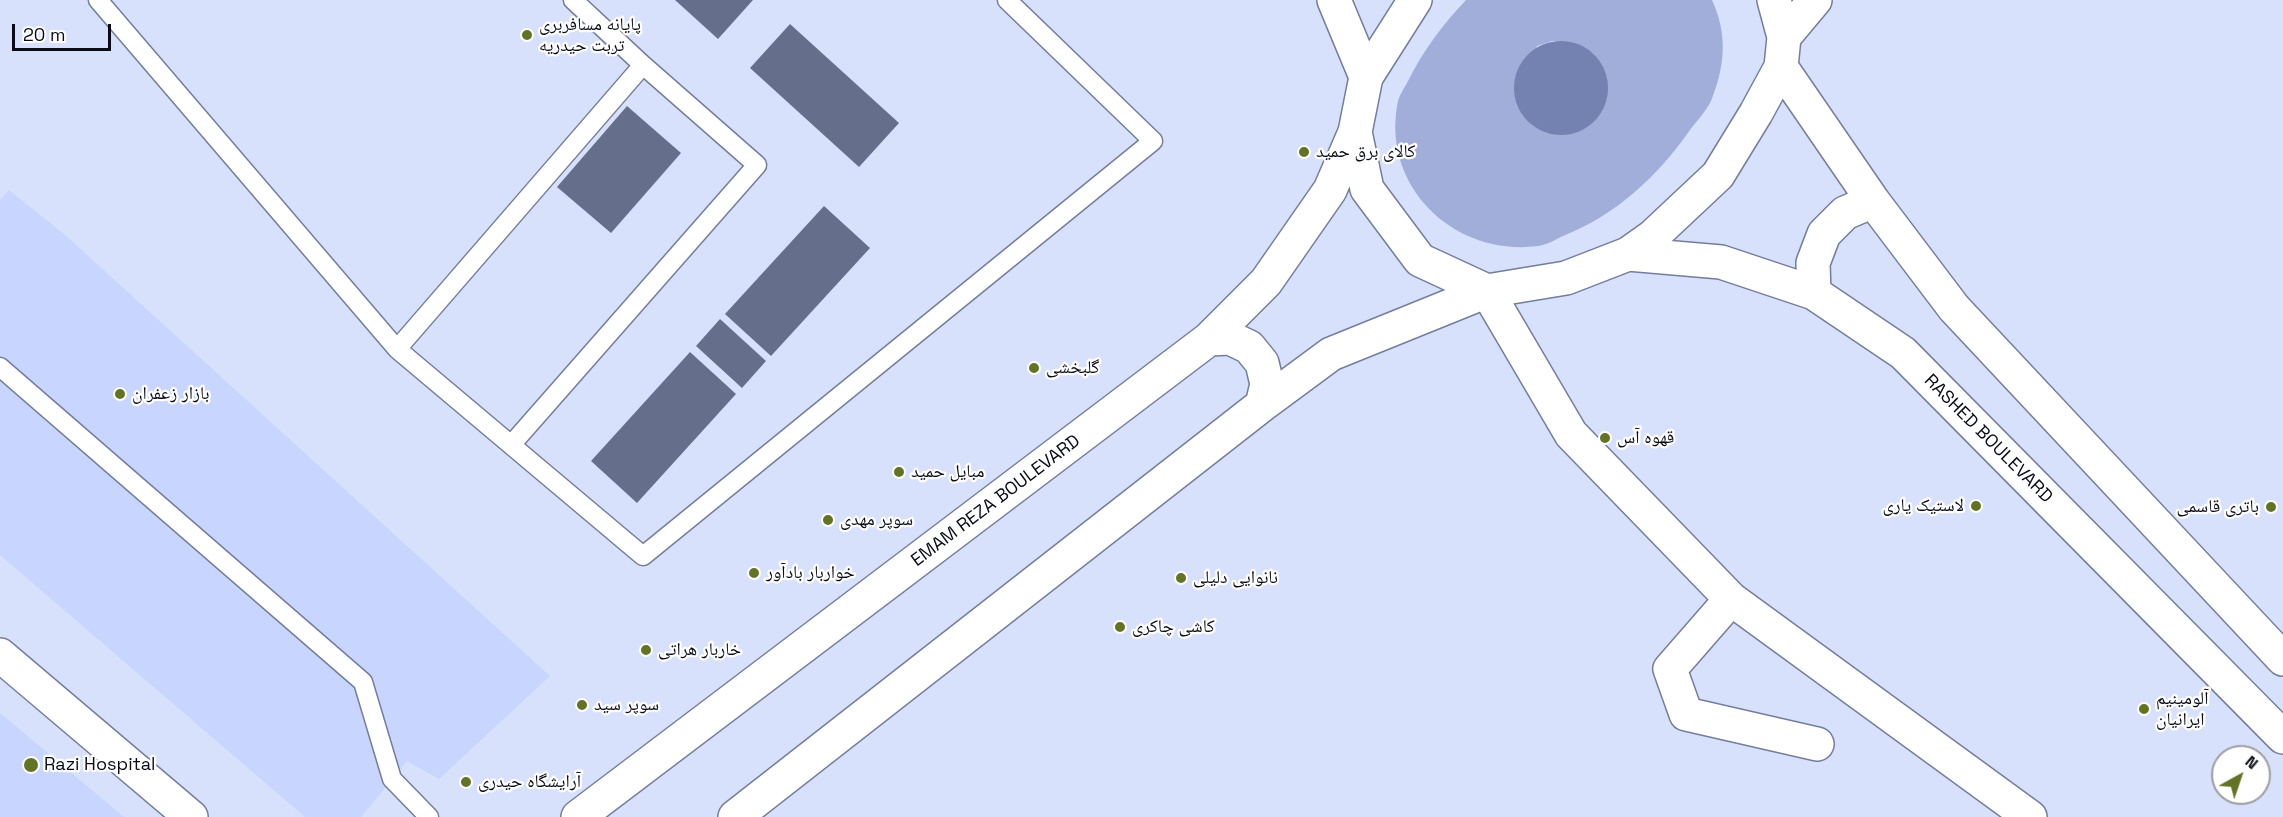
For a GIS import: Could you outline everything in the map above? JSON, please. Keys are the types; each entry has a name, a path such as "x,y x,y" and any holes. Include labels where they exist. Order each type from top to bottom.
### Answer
{"main road":[{"path":"1334,0 1366,77"},
{"path":"1415,0 1366,77 1355,132 1367,189 1420,260 1487,291 1571,434 1731,599 2030,817"},
{"path":"1774,0 1782,52 1873,201 1954,308 2283,659"},
{"path":"735,817 1262,405 1331,354 1487,291 1566,278 1628,254 1652,237 1718,175 1756,113 1782,52 1815,0"},
{"name":"EMAM REZA BOULEVARD","path":"578,817 1209,339 1266,282 1330,190 1355,132"},
{"path":"1814,293 1814,263 1824,234 1845,213 1873,201"},
{"name":"RASHED BOULEVARD","path":"1628,254 1721,262 1814,293 1903,353 2283,737"},
{"path":"1209,339 1230,338 1249,347 1262,363 1267,384 1262,405"},
{"path":"1731,599 1670,669 1686,714 1817,744"},
{"path":"0,655 191,817"}],"lane":[{"path":"98,0 397,349 642,556 1153,141 1007,0"},
{"path":"512,445 757,165 573,0"},
{"path":"397,349 643,65"},
{"path":"0,367 363,682 392,779 429,817"}],"shaded area":[{"path":"1466,0 1712,0 1721,26 1723,50 1716,88 1709,105 1664,163 1634,193 1601,217 1538,246 1507,246 1478,240 1452,227 1430,210 1412,187 1400,161 1395,132 1401,93 1441,28","holes":["1552,41 1580,46 1595,55 1547,133 1533,126 1522,114 1537,46"]},
{"path":"1561,41 1579,44 1594,55 1605,70 1608,88 1605,106 1594,121 1579,132 1561,135 1543,132 1528,121 1517,106 1514,88 1517,70 1528,55 1543,44"},
{"name":"بازار زعفران","path":"9,190 64,234 550,676 439,779 407,761 361,817 305,817 0,555 0,200"},
{"name":"Razi Hospital","path":"0,713 124,817 0,817"}],"building":[{"path":"675,0 753,0 718,39"},
{"path":"790,24 899,123 859,167 750,68"},
{"path":"627,106 681,153 611,233 557,187"},
{"path":"824,206 870,248 771,356 725,314"},
{"path":"720,319 766,361 742,388 696,346"},
{"path":"690,352 736,394 637,503 591,461"}],"place":[{"name":"پایانه مسافربری تربت حیدریه","path":"527,35"},
{"name":"کالای برق حمید","path":"1304,152"},
{"name":"گلبخشی","path":"1034,368"},
{"name":"بازار زعفران","path":"120,394"},
{"name":"قهوه آس","path":"1605,438"},
{"name":"مبایل حمید","path":"899,472"},
{"name":"لاستیک یاری","path":"1976,506"},
{"name":"باتری قاسمی","path":"2271,507"},
{"name":"سوپر مهدی","path":"828,520"},
{"name":"خواربار بادآور","path":"754,573"},
{"name":"نانوایی دلیلی","path":"1181,578"},
{"name":"کاشی چاکری","path":"1120,627"},
{"name":"خاربار هراتی","path":"646,650"},
{"name":"سوپر سید","path":"582,705"},
{"name":"آلومینیم ایرانیان","path":"2144,709"},
{"name":"Razi Hospital","path":"31,765"},
{"name":"آرایشگاه حیدری","path":"466,782"}]}
